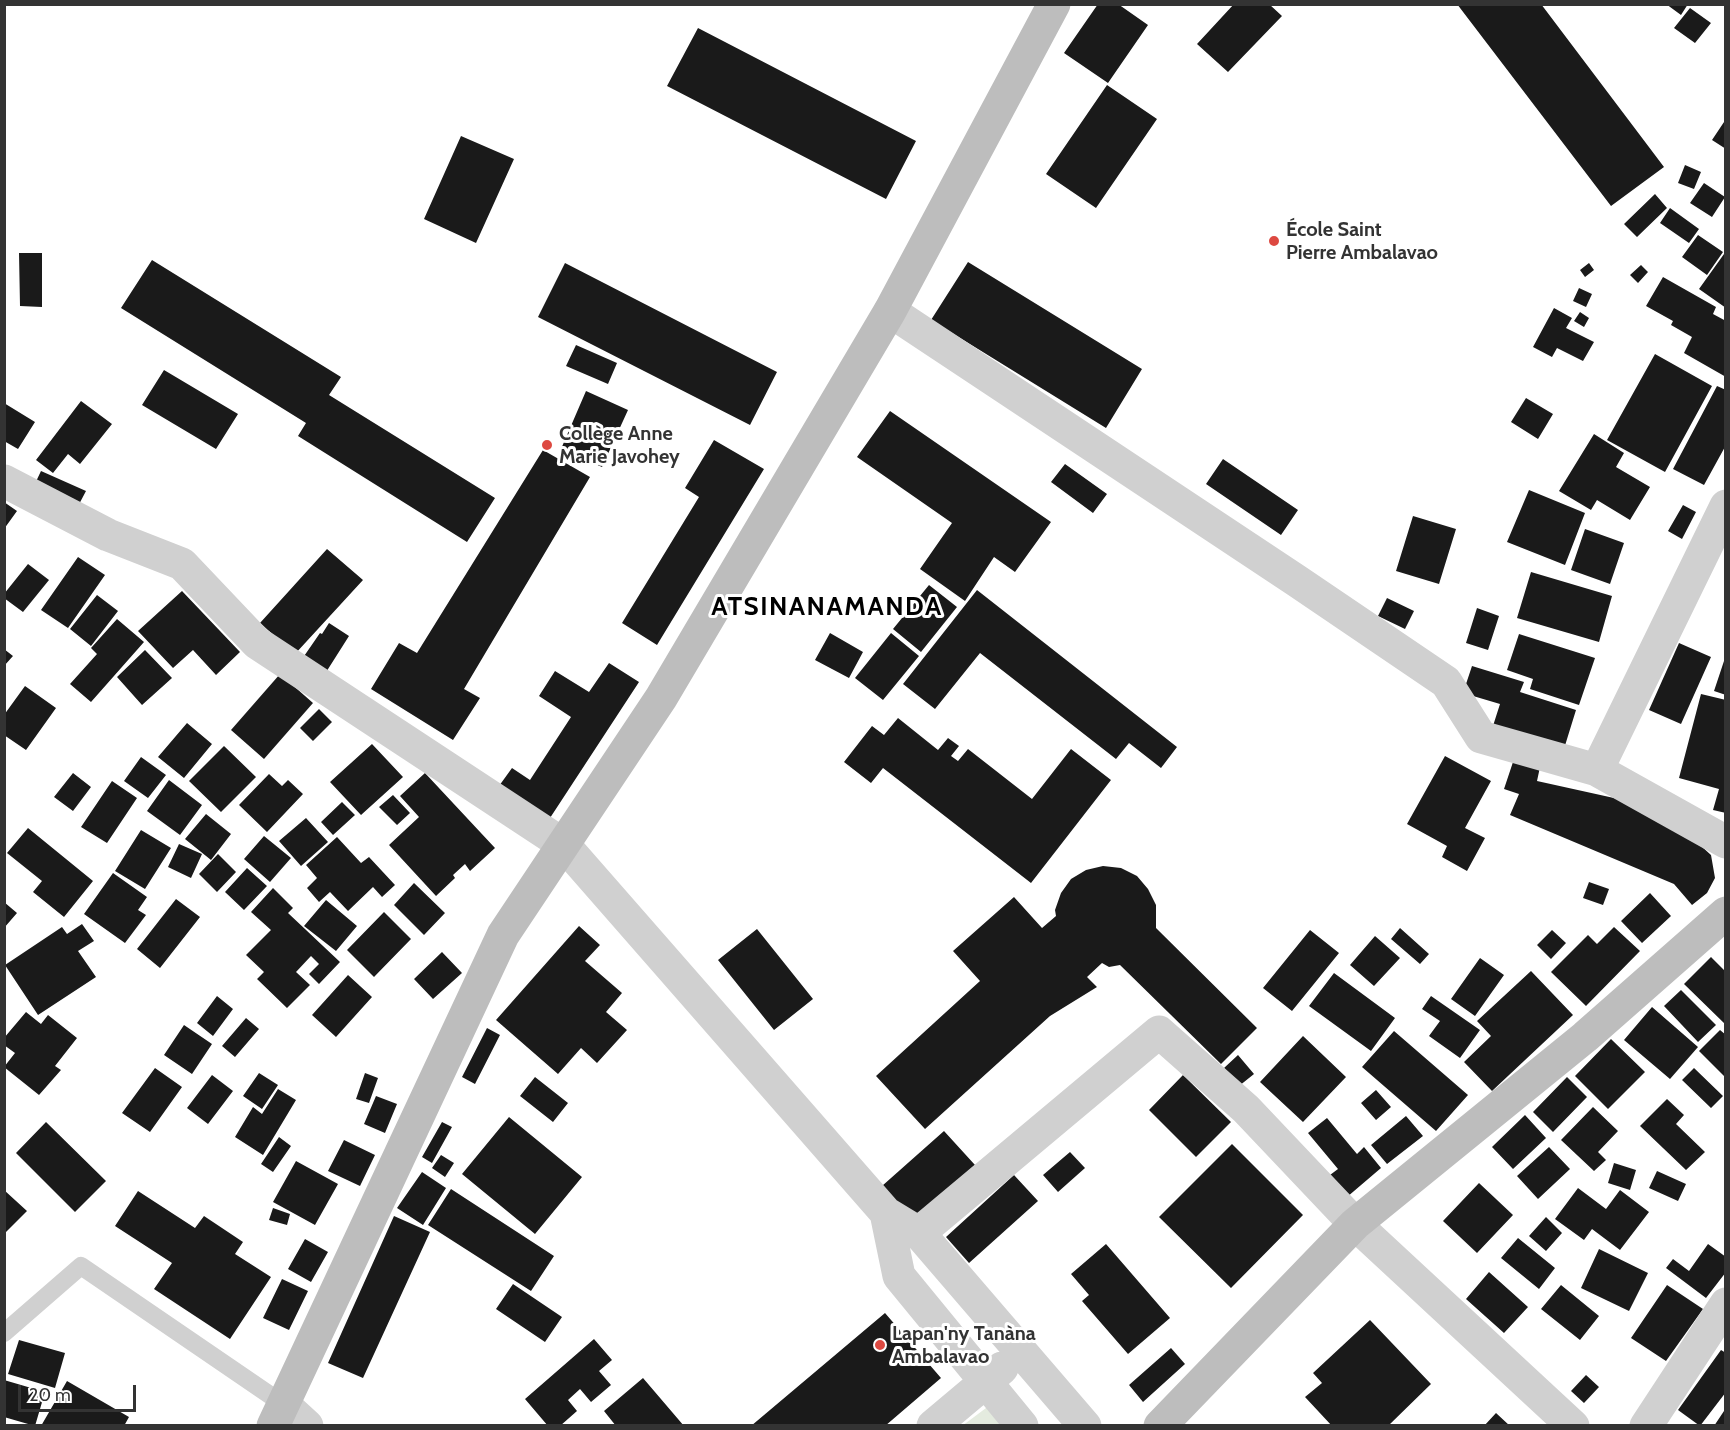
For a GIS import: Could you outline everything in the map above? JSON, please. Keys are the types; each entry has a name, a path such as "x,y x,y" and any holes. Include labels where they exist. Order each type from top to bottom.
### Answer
{"street":[{"path":"307,1425 278,1415 503,935 662,698 890,312 1054,4"},
{"path":"890,312 1287,574 1446,682 1481,737 1596,770 1725,842"},
{"path":"4,480 108,535 182,564 257,643 564,845 886,1213 919,1233 1085,1425"},
{"path":"1596,770 1725,506"},
{"path":"1160,1425 1355,1224 1585,1037 1725,913"},
{"path":"919,1233 1159,1032 1245,1109 1355,1224 1573,1425"},
{"path":"886,1213 899,1276 1022,1425"},
{"path":"1646,1425 1725,1304"},
{"path":"933,1425 1022,1351"}],"lane":[{"path":"4,1333 81,1266 278,1415"}],"shaded area":[{"path":"994,1407 1015,1426 962,1426 986,1408"}],"building":[{"path":"1098,4 1118,4 1148,25 1108,83 1064,53"},
{"path":"1234,4 1269,4 1282,16 1228,72 1197,44"},
{"path":"1457,4 1541,4 1664,167 1611,206"},
{"path":"1666,4 1688,4 1681,15"},
{"path":"1690,8 1711,23 1695,43 1674,28"},
{"path":"698,28 916,141 886,199 667,86"},
{"path":"1107,85 1157,119 1096,208 1046,174"},
{"path":"1726,119 1726,149 1712,140"},
{"path":"461,136 514,159 476,243 424,219"},
{"path":"1685,165 1701,172 1694,189 1678,183"},
{"path":"1704,183 1725,197 1712,217 1690,203"},
{"path":"1655,194 1667,208 1637,237 1624,224"},
{"path":"1670,208 1699,229 1689,243 1660,223"},
{"path":"1698,235 1723,252 1707,275 1682,257"},
{"path":"19,253 42,253 42,307 20,306"},
{"path":"1724,254 1726,255 1726,308 1699,289"},
{"path":"152,260 341,377 329,395 495,498 467,542 298,436 306,423 121,308"},
{"path":"968,262 1142,369 1106,428 931,320"},
{"path":"565,263 777,372 750,425 538,317"},
{"path":"1589,263 1594,270 1585,277 1580,270"},
{"path":"1641,265 1648,272 1638,283 1630,275"},
{"path":"1663,277 1716,307 1713,314 1726,321 1726,377 1684,353 1692,337 1671,325 1673,321 1646,306"},
{"path":"1579,288 1592,294 1586,307 1573,301"},
{"path":"1554,308 1572,318 1566,328 1594,342 1583,361 1557,348 1552,357 1533,347"},
{"path":"1580,312 1589,318 1584,327 1574,321"},
{"path":"576,345 617,363 608,384 566,366"},
{"path":"1655,354 1712,386 1665,472 1607,440"},
{"path":"164,370 238,414 216,449 142,405"},
{"path":"1717,386 1726,390 1726,445 1704,485 1673,469"},
{"path":"586,391 628,410 602,467 561,449"},
{"path":"1526,398 1553,414 1538,439 1511,422"},
{"path":"81,401 112,424 80,464 68,454 53,473 36,460"},
{"path":"4,403 35,422 18,449 4,441"},
{"path":"890,411 1051,522 1015,572 994,557 965,601 920,569 952,523 857,457"},
{"path":"1594,434 1624,453 1616,467 1650,487 1630,520 1597,500 1591,510 1559,491"},
{"path":"714,440 764,469 657,645 622,623 699,497 685,488"},
{"path":"543,450 590,477 464,689 480,698 453,740 371,689 399,643 417,653"},
{"path":"1223,459 1298,510 1281,535 1206,484"},
{"path":"1065,464 1107,494 1093,513 1051,482"},
{"path":"41,471 86,491 76,510 32,490"},
{"path":"1529,490 1585,513 1565,565 1507,542"},
{"path":"4,502 17,511 4,529"},
{"path":"1683,505 1696,512 1682,539 1668,531"},
{"path":"1413,516 1456,529 1439,584 1396,571"},
{"path":"1585,529 1624,543 1610,584 1571,570"},
{"path":"327,549 363,580 295,654 260,623"},
{"path":"78,557 105,575 68,628 41,610"},
{"path":"28,564 49,580 23,612 4,598 4,594"},
{"path":"1531,572 1612,596 1599,642 1517,618"},
{"path":"929,585 957,607 921,652 893,629"},
{"path":"977,590 1177,747 1161,768 1129,743 1116,759 980,653 935,709 903,684"},
{"path":"182,591 240,652 216,675 193,650 173,668 138,631"},
{"path":"97,595 118,611 91,646 70,629"},
{"path":"1387,598 1414,611 1405,629 1378,616"},
{"path":"1477,608 1499,616 1488,650 1466,643"},
{"path":"117,619 144,642 91,702 70,684 97,654 91,648"},
{"path":"329,623 349,636 323,677 300,662"},
{"path":"830,633 863,652 849,678 815,660"},
{"path":"891,633 919,656 883,700 855,678"},
{"path":"1519,634 1595,658 1579,705 1530,689 1533,679 1507,670"},
{"path":"1679,643 1711,657 1681,724 1649,710"},
{"path":"4,649 13,656 4,666"},
{"path":"145,650 172,678 142,705 117,677"},
{"path":"1726,658 1726,695 1714,691"},
{"path":"609,663 639,682 550,818 499,786 512,768 530,780 571,717 539,696 555,671 589,692"},
{"path":"1472,666 1524,682 1520,692 1576,710 1563,752 1492,729 1500,704 1463,693"},
{"path":"280,674 313,703 264,759 231,730"},
{"path":"25,686 56,708 26,750 4,735 4,715"},
{"path":"1701,694 1726,700 1726,813 1713,810 1719,789 1679,778"},
{"path":"319,709 332,722 313,741 300,728"},
{"path":"898,718 938,750 948,738 959,746 951,756 958,761 968,749 1032,799 1071,749 1111,780 1031,883 883,768 871,783 844,762 872,726 884,735"},
{"path":"187,723 212,744 184,778 158,757"},
{"path":"372,744 403,777 361,815 330,782"},
{"path":"224,746 256,777 221,812 189,781"},
{"path":"1445,756 1491,781 1465,828 1485,838 1467,871 1442,857 1447,846 1407,824"},
{"path":"141,757 166,775 148,798 124,781"},
{"path":"1514,759 1540,767 1537,781 1623,800 1679,826 1711,855 1715,878 1707,893 1692,905 1674,884 1510,815 1519,794 1504,789"},
{"path":"73,773 91,787 73,811 54,797"},
{"path":"425,773 495,848 470,871 465,864 453,875 455,878 436,896 389,845 419,817 400,796"},
{"path":"269,774 282,786 288,780 303,794 267,832 239,805"},
{"path":"169,780 202,805 180,835 147,811"},
{"path":"112,781 137,798 107,843 81,827"},
{"path":"393,795 410,813 397,825 379,807"},
{"path":"342,802 355,815 333,835 321,822"},
{"path":"206,814 231,834 211,860 185,839"},
{"path":"306,818 328,842 301,866 279,841"},
{"path":"28,828 93,881 64,917 33,892 42,881 7,853"},
{"path":"141,830 171,848 145,889 115,871"},
{"path":"264,836 291,858 270,882 244,859"},
{"path":"337,837 361,863 369,857 395,885 382,897 373,887 348,911 330,892 319,902 307,888 317,878 306,865"},
{"path":"179,844 202,854 191,878 168,867"},
{"path":"218,854 236,872 217,892 199,874"},
{"path":"1103,866 1121,868 1137,876 1148,889 1156,905 1156,928 1257,1028 1221,1064 1120,965 1109,967 1102,963 1087,977 1097,987 1050,1016 925,1129 876,1076 980,981 953,951 1014,897 1042,928 1056,916 1055,910 1061,893 1071,879 1086,870"},
{"path":"247,868 267,886 244,910 225,892"},
{"path":"113,873 147,897 138,910 146,915 125,943 84,914"},
{"path":"1589,882 1609,889 1603,905 1583,898"},
{"path":"414,883 445,913 424,935 394,905"},
{"path":"273,888 293,908 288,913 340,962 319,984 309,974 319,964 311,956 296,972 310,985 287,1008 257,979 264,972 246,955 271,930 251,912"},
{"path":"1650,893 1671,916 1642,943 1621,921"},
{"path":"176,899 200,917 160,968 137,949"},
{"path":"326,900 357,926 336,951 304,926"},
{"path":"4,902 17,913 4,928"},
{"path":"384,912 411,939 374,977 347,950"},
{"path":"82,924 94,941 78,951 96,977 38,1015 5,965 62,927 67,934"},
{"path":"579,926 600,945 585,961 622,993 606,1012 627,1030 597,1063 581,1048 558,1074 496,1020"},
{"path":"1614,927 1640,951 1586,1006 1551,972 1588,935 1597,944"},
{"path":"1400,928 1429,954 1420,964 1391,939"},
{"path":"757,929 813,999 774,1030 718,960"},
{"path":"1310,930 1339,953 1292,1011 1263,988"},
{"path":"1552,930 1566,943 1551,959 1537,945"},
{"path":"1375,936 1400,958 1374,986 1350,965"},
{"path":"442,952 462,973 433,999 414,979"},
{"path":"1711,957 1724,970 1726,968 1726,1025 1684,984"},
{"path":"1480,958 1504,975 1475,1016 1451,999"},
{"path":"1531,971 1573,1015 1492,1091 1464,1062 1491,1036 1477,1021"},
{"path":"1334,973 1395,1018 1371,1051 1309,1006"},
{"path":"348,975 372,997 336,1037 312,1015"},
{"path":"1681,990 1716,1025 1698,1042 1664,1006"},
{"path":"217,996 233,1009 213,1036 197,1023"},
{"path":"1431,996 1480,1030 1460,1058 1429,1036 1440,1021 1422,1009"},
{"path":"1652,1007 1698,1047 1670,1079 1624,1040"},
{"path":"26,1012 41,1024 48,1015 77,1038 55,1066 61,1070 39,1095 4,1067 15,1053 4,1045 4,1038"},
{"path":"246,1018 259,1029 235,1057 222,1046"},
{"path":"184,1025 212,1044 192,1074 164,1055"},
{"path":"487,1028 500,1035 475,1084 462,1077"},
{"path":"1720,1030 1726,1035 1726,1078 1699,1051"},
{"path":"1394,1031 1468,1095 1436,1131 1362,1067"},
{"path":"1303,1036 1346,1077 1303,1122 1260,1082"},
{"path":"1611,1039 1645,1072 1608,1109 1575,1076"},
{"path":"1238,1055 1254,1074 1239,1086 1224,1068"},
{"path":"155,1068 182,1087 150,1132 122,1113"},
{"path":"1694,1068 1723,1096 1711,1108 1682,1080"},
{"path":"259,1073 278,1085 262,1109 243,1096"},
{"path":"365,1073 378,1078 369,1103 356,1099"},
{"path":"212,1075 233,1091 208,1124 187,1108"},
{"path":"1183,1075 1231,1122 1196,1157 1149,1110"},
{"path":"535,1077 568,1103 553,1122 520,1096"},
{"path":"1567,1077 1587,1097 1553,1132 1533,1112"},
{"path":"278,1089 296,1100 263,1155 235,1137 253,1107 262,1114"},
{"path":"1376,1090 1391,1107 1376,1120 1361,1103"},
{"path":"376,1096 397,1104 385,1133 364,1124"},
{"path":"1667,1099 1684,1115 1676,1124 1705,1152 1686,1170 1640,1126"},
{"path":"1593,1107 1618,1131 1598,1152 1606,1160 1594,1171 1561,1140"},
{"path":"1525,1115 1546,1138 1513,1169 1492,1147"},
{"path":"1406,1116 1423,1136 1387,1164 1371,1145"},
{"path":"509,1117 582,1177 535,1234 462,1174"},
{"path":"1327,1118 1357,1154 1364,1147 1381,1168 1340,1203 1322,1181 1338,1169 1308,1133"},
{"path":"46,1122 106,1181 75,1212 16,1153"},
{"path":"442,1122 452,1127 432,1163 422,1157"},
{"path":"944,1131 975,1165 913,1220 882,1186"},
{"path":"279,1137 291,1146 273,1172 261,1164"},
{"path":"344,1140 375,1155 360,1186 328,1171"},
{"path":"1232,1144 1303,1215 1231,1288 1159,1217"},
{"path":"1549,1147 1570,1169 1538,1199 1517,1176"},
{"path":"1070,1152 1085,1168 1058,1192 1043,1175"},
{"path":"441,1155 454,1163 445,1177 432,1168"},
{"path":"296,1161 338,1184 315,1225 273,1202"},
{"path":"1614,1163 1636,1170 1630,1190 1608,1183"},
{"path":"1657,1171 1686,1184 1678,1201 1649,1188"},
{"path":"422,1172 446,1188 423,1225 397,1208"},
{"path":"1014,1175 1038,1201 969,1263 946,1237"},
{"path":"1479,1183 1513,1215 1477,1253 1443,1221"},
{"path":"1578,1188 1606,1209 1620,1190 1649,1212 1620,1250 1592,1229 1584,1240 1555,1219"},
{"path":"451,1189 554,1256 531,1291 428,1225"},
{"path":"4,1190 27,1211 4,1234"},
{"path":"138,1191 195,1228 204,1216 243,1242 235,1254 271,1277 230,1339 154,1289 172,1263 115,1226"},
{"path":"273,1208 290,1214 287,1225 269,1220"},
{"path":"394,1216 430,1232 363,1378 328,1363"},
{"path":"1546,1217 1562,1233 1546,1251 1529,1236"},
{"path":"1518,1238 1555,1268 1539,1289 1501,1258"},
{"path":"305,1239 328,1252 311,1282 288,1269"},
{"path":"1106,1244 1170,1318 1128,1354 1082,1301 1089,1295 1071,1274"},
{"path":"1708,1244 1726,1257 1726,1272 1706,1298 1666,1268 1673,1259 1689,1271"},
{"path":"1599,1249 1648,1273 1629,1311 1581,1288"},
{"path":"1489,1272 1528,1307 1504,1333 1466,1299"},
{"path":"282,1279 308,1291 289,1330 263,1318"},
{"path":"513,1284 562,1317 545,1342 496,1309"},
{"path":"1561,1285 1599,1316 1580,1340 1541,1309"},
{"path":"1667,1285 1703,1309 1666,1361 1631,1338"},
{"name":"Lapan'ny Tanàna Ambalavao","path":"885,1313 941,1378 885,1426 751,1426"},
{"path":"1370,1320 1431,1384 1388,1426 1332,1426 1305,1397 1322,1383 1313,1373"},
{"path":"594,1339 612,1360 599,1371 611,1385 591,1402 580,1389 568,1400 577,1411 560,1426 548,1426 525,1399"},
{"path":"19,1340 65,1353 55,1388 8,1374"},
{"path":"1171,1348 1185,1364 1143,1402 1129,1385"},
{"path":"1721,1350 1726,1353 1726,1392 1700,1426 1678,1410"},
{"path":"1586,1375 1599,1387 1584,1403 1571,1391"},
{"path":"643,1378 684,1426 616,1426 604,1411"},
{"path":"4,1380 45,1392 35,1426 4,1417"},
{"path":"67,1381 129,1417 124,1426 41,1426"},
{"path":"1724,1411 1726,1426 1714,1426"},
{"path":"1496,1413 1510,1426 1484,1426"}],"place":[{"name":"École Saint Pierre Ambalavao","path":"1274,241"},
{"name":"Collège Anne Marie Javohey","path":"547,445"},
{"name":"Lapan'ny Tanàna Ambalavao","path":"880,1345"}],"district":[{"name":"ATSINANAMANDA","path":"827,607"}]}
